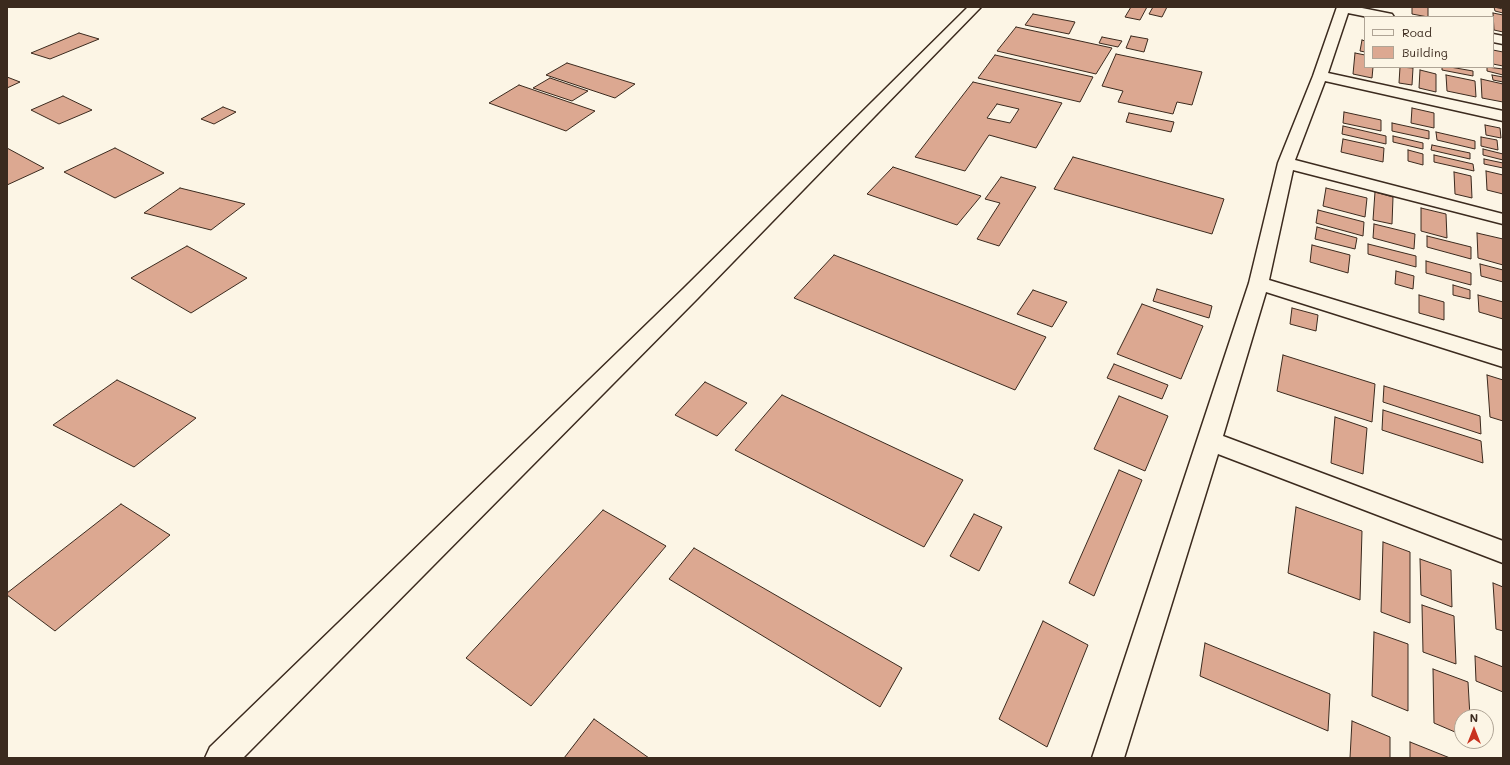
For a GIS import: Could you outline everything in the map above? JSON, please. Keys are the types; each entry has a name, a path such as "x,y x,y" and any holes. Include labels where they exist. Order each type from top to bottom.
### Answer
{"street":[{"path":"221,758 690,294 975,7"},
{"path":"1108,758 1259,283 1286,163 1320,76 1344,8 1382,16"},
{"path":"1320,76 1503,116"},
{"path":"1286,163 1503,220"},
{"path":"1259,283 1503,358"},
{"path":"1210,441 1503,552"}],"building":[{"path":"1131,7 1147,7 1140,20 1125,17"},
{"path":"1153,7 1167,7 1162,17 1149,14"},
{"path":"1412,7 1428,7 1428,16 1412,14"},
{"path":"1494,7 1503,9 1503,13 1495,11"},
{"path":"1493,13 1503,15 1503,32 1494,30"},
{"path":"1033,14 1075,22 1069,34 1025,25"},
{"path":"1016,27 1112,48 1096,74 997,51"},
{"path":"79,33 99,39 50,59 31,53"},
{"path":"1131,36 1148,39 1144,52 1126,48"},
{"path":"1102,37 1122,41 1118,47 1099,43"},
{"path":"1362,40 1364,41 1364,52 1360,51"},
{"path":"1494,50 1503,52 1503,66 1494,64"},
{"path":"1355,53 1364,55 1364,68 1373,68 1372,78 1353,74"},
{"path":"1116,54 1202,72 1192,105 1177,102 1173,114 1118,102 1123,91 1102,86"},
{"path":"995,55 1093,77 1080,102 978,78"},
{"path":"567,63 635,84 615,98 546,75"},
{"path":"1400,68 1413,68 1412,85 1399,83"},
{"path":"1442,68 1456,68 1473,71 1473,76 1442,70"},
{"path":"1487,68 1503,69 1503,75 1487,71"},
{"path":"1420,70 1436,74 1436,92 1419,88"},
{"path":"1446,75 1475,81 1476,97 1447,91"},
{"path":"1492,75 1503,77 1503,82 1493,80"},
{"path":"7,77 20,82 7,88"},
{"path":"550,78 588,91 572,101 533,88"},
{"path":"1481,79 1503,84 1503,102 1482,98"},
{"path":"973,82 1062,103 1036,148 989,135 965,171 915,157","holes":["997,104 1019,109 1010,123 987,118"]},
{"path":"519,85 595,111 566,131 489,103"},
{"path":"63,96 92,110 59,124 31,110"},
{"path":"223,107 236,112 214,124 201,119"},
{"path":"1412,108 1434,113 1434,128 1411,123"},
{"path":"1344,112 1381,120 1381,131 1343,123"},
{"path":"1129,113 1174,122 1171,132 1126,122"},
{"path":"1392,123 1429,131 1429,139 1392,131"},
{"path":"1485,125 1500,128 1501,138 1486,135"},
{"path":"1343,126 1386,136 1386,144 1342,134"},
{"path":"1436,132 1475,141 1475,149 1437,140"},
{"path":"1393,136 1423,143 1423,149 1393,142"},
{"path":"1481,137 1497,140 1498,150 1481,146"},
{"path":"1343,139 1384,148 1383,162 1341,152"},
{"path":"1432,145 1470,153 1470,159 1431,150"},
{"path":"7,148 44,168 7,185"},
{"path":"115,148 164,173 115,198 64,172"},
{"path":"1483,149 1503,154 1503,160 1483,155"},
{"path":"1408,150 1423,154 1423,165 1408,161"},
{"path":"1434,155 1473,164 1474,171 1434,162"},
{"path":"1073,157 1224,199 1212,234 1054,189"},
{"path":"1484,159 1503,163 1503,168 1484,164"},
{"path":"893,167 981,196 957,225 867,194"},
{"path":"1486,171 1503,175 1503,194 1487,190"},
{"path":"1454,172 1471,176 1472,198 1455,194"},
{"path":"1001,177 1036,187 999,246 977,239 1000,203 985,199"},
{"path":"180,188 245,204 211,230 144,213"},
{"path":"1326,188 1367,198 1365,217 1323,206"},
{"path":"1375,192 1393,197 1392,224 1373,220"},
{"path":"1421,208 1446,214 1447,238 1421,231"},
{"path":"1318,210 1364,222 1363,236 1316,223"},
{"path":"1374,224 1415,234 1414,249 1373,238"},
{"path":"1317,227 1357,238 1355,249 1315,239"},
{"path":"1477,233 1503,239 1503,265 1478,258"},
{"path":"1427,236 1471,247 1471,259 1427,247"},
{"path":"1368,244 1416,256 1416,267 1368,254"},
{"path":"1312,245 1350,255 1348,273 1310,262"},
{"path":"187,246 247,278 191,313 131,278"},
{"path":"834,255 1046,337 1015,390 794,298"},
{"path":"1426,261 1471,273 1471,285 1426,273"},
{"path":"1480,264 1503,270 1503,282 1481,276"},
{"path":"1396,271 1414,276 1413,289 1395,284"},
{"path":"1453,285 1470,290 1470,299 1453,295"},
{"path":"1157,289 1212,306 1209,318 1153,301"},
{"path":"1033,290 1067,302 1052,327 1017,314"},
{"path":"1419,295 1444,302 1444,320 1419,313"},
{"path":"1478,295 1503,302 1503,319 1479,312"},
{"path":"1142,304 1203,326 1181,379 1117,354"},
{"path":"1292,308 1318,315 1316,331 1290,324"},
{"path":"1283,355 1375,384 1372,422 1277,391"},
{"path":"1114,364 1168,385 1162,399 1107,378"},
{"path":"1487,375 1503,380 1503,421 1490,417"},
{"path":"117,380 196,418 134,467 53,425"},
{"path":"705,382 747,403 717,436 675,415"},
{"path":"1384,386 1480,416 1481,434 1383,402"},
{"path":"782,395 963,480 924,547 735,450"},
{"path":"1119,396 1168,416 1145,471 1094,449"},
{"path":"1383,410 1481,441 1483,463 1382,430"},
{"path":"1335,417 1367,428 1363,474 1331,463"},
{"path":"1119,470 1142,480 1094,596 1069,583"},
{"path":"121,504 170,535 55,631 7,595 7,593"},
{"path":"1296,507 1362,531 1360,600 1288,573"},
{"path":"603,510 666,546 531,706 466,658"},
{"path":"974,514 1002,527 979,571 950,556"},
{"path":"1383,542 1410,552 1410,623 1381,612"},
{"path":"694,548 902,668 880,707 669,579"},
{"path":"1420,559 1451,570 1452,607 1421,595"},
{"path":"1493,583 1503,587 1503,631 1496,629"},
{"path":"1422,605 1454,616 1456,664 1423,652"},
{"path":"1043,621 1088,645 1047,747 999,719"},
{"path":"1374,632 1408,644 1408,711 1372,696"},
{"path":"1205,643 1330,694 1328,731 1200,676"},
{"path":"1475,656 1503,667 1503,692 1476,681"},
{"path":"1433,669 1468,682 1470,709 1454,709 1454,732 1434,723"},
{"path":"594,719 649,758 564,758"},
{"path":"1352,721 1390,737 1390,758 1350,758"},
{"path":"1410,742 1450,758 1410,758"}]}
